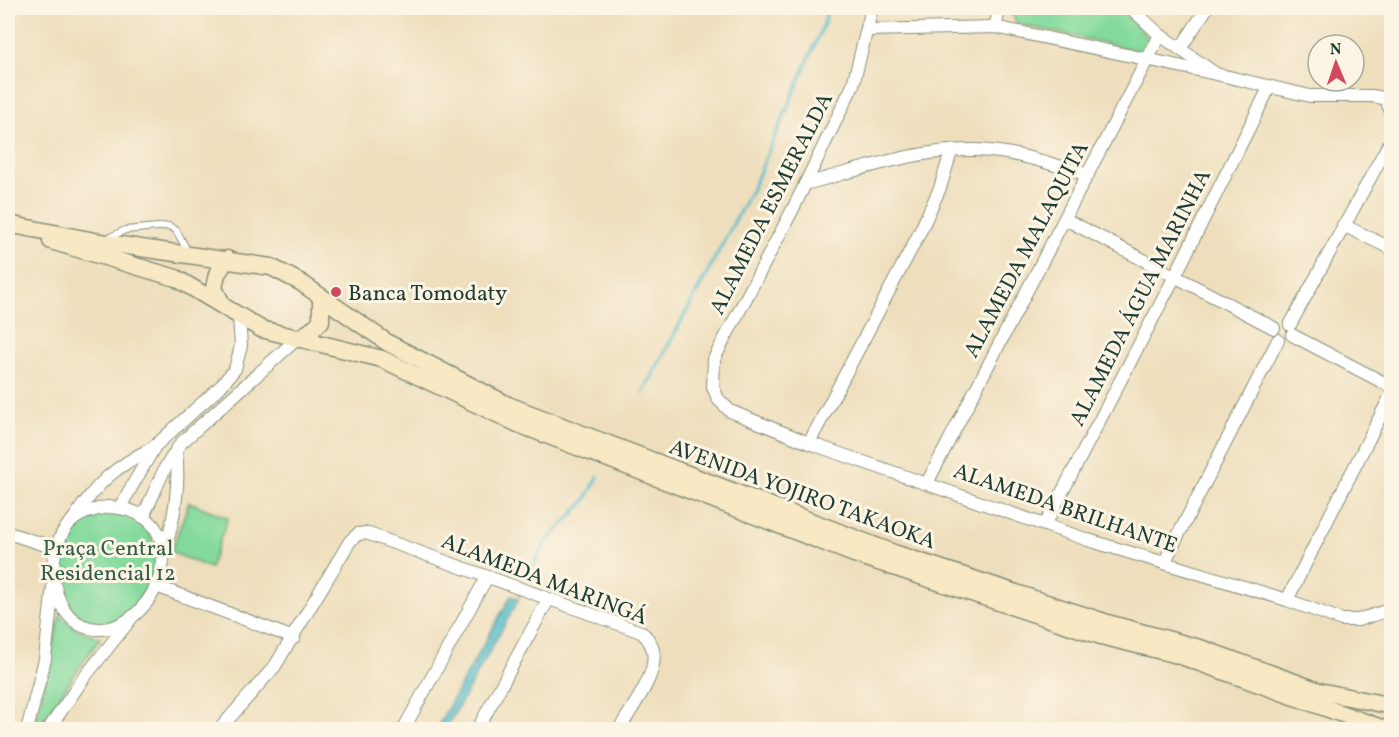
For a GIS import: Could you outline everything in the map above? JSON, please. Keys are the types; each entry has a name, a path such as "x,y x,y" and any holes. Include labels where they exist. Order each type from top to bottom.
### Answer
{"main road":[{"name":"AVENIDA YOJIRO TAKAOKA","path":"8,226 100,242 226,259 276,269 388,343 508,405 894,553 1111,624 1203,649 1319,692 1392,706"},
{"name":"AVENIDA YOJIRO TAKAOKA","path":"8,226 176,278 261,329 382,359 518,424 855,554 1101,636 1178,656 1387,729"},
{"path":"222,304 214,288 217,274 226,259"},
{"path":"297,339 311,331 321,321 321,297"}],"street":[{"name":"ALAMEDA ESMERALDA","path":"730,411 718,399 713,387 714,359 805,184 853,85 872,8"},
{"path":"995,27 1000,8"},
{"path":"1131,8 1180,50 1216,74"},
{"path":"1180,50 1207,8"},
{"path":"868,30 995,27 1310,96 1391,95 1392,114"},
{"name":"ALAMEDA MALAQUITA","path":"927,483 1161,35"},
{"name":"ALAMEDA ÁGUA MARINHA","path":"1045,525 1175,276 1269,88"},
{"path":"1291,330 1343,225 1392,138"},
{"path":"805,184 920,156 951,152 997,152 1088,175"},
{"path":"808,443 919,234 940,188 951,152"},
{"path":"1065,219 1175,276 1276,334"},
{"path":"1343,225 1392,249"},
{"path":"27,729 45,658 55,548 93,489 107,475 118,466 155,446 220,387 235,369 241,346 239,316"},
{"path":"1164,563 1281,322 1291,330 1392,387"},
{"path":"143,517 165,468 176,450 297,339"},
{"path":"1287,600 1392,393"},
{"name":"ALAMEDA BRILHANTE","path":"730,411 808,443 1045,525 1287,600 1342,620 1358,620 1392,609"},
{"path":"120,507 155,446"},
{"path":"48,729 83,679 156,586 163,567 164,551 177,506 179,472 176,450"},
{"path":"147,461 165,468"},
{"path":"73,520 91,510 120,507 143,517 158,533 164,551"},
{"path":"8,533 55,548"},
{"name":"ALAMEDA MARINGÁ","path":"294,638 342,552 355,536 366,533 641,632 651,641 655,663 619,729"},
{"path":"403,729 487,578"},
{"path":"53,582 68,612 77,622 88,627 100,629 114,627 137,612"},
{"path":"156,586 294,638 275,666 219,729"},
{"path":"477,729 548,600"}],"lane":[{"path":"100,242 125,230 170,226 176,230 190,255"}],"green space":[{"path":"1009,8 1119,8 1147,36 1141,51 1017,24"},
{"path":"189,502 228,518 210,568 171,552"},
{"name":"Praça Central Residencial 12","path":"102,512 130,516 149,533 155,555 151,578 140,599 123,615 103,623 84,619 66,601 62,591 59,568 64,544 76,525 89,516"},
{"path":"60,615 75,628 100,638 37,729 34,730"}],"water":[{"path":"511,596 519,599 446,729 436,729"}],"waterway":[{"path":"643,393 754,185 823,26 828,8"},
{"path":"527,577 546,542 585,501 598,477"}],"place":[{"name":"Banca Tomodaty","path":"336,292"}]}
